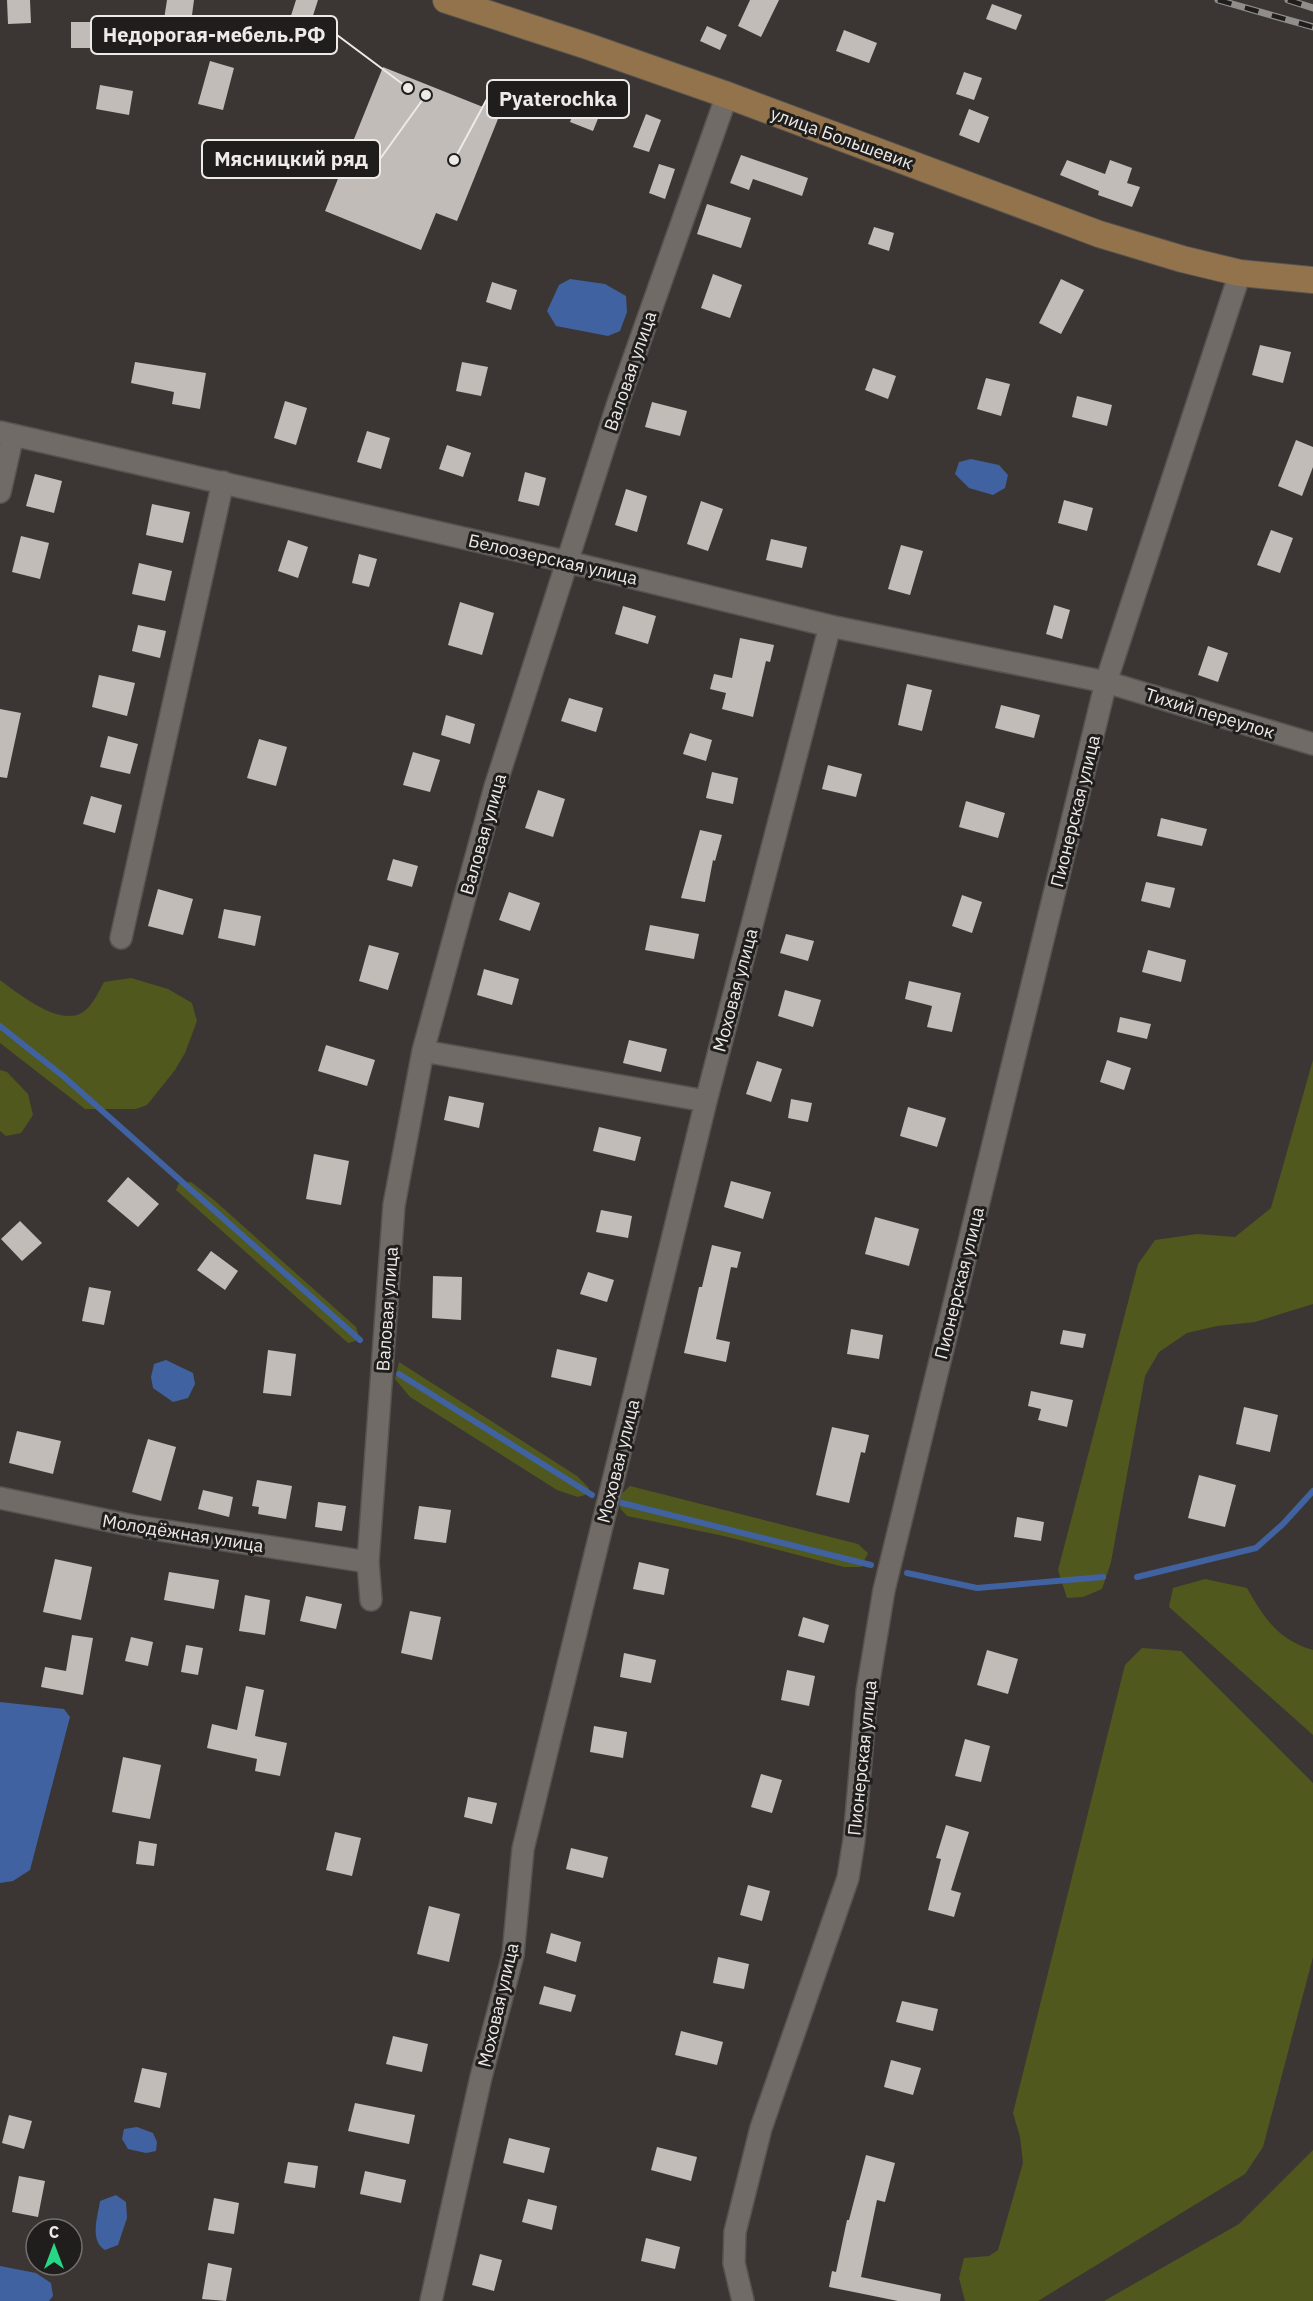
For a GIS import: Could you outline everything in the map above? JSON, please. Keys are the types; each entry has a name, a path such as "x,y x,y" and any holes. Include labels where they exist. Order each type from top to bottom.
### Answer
{"main road":[{"name":"улица Большевик","path":"446,0 726,95 1099,234 1182,259 1240,273 1313,280"}],"street":[{"name":"Валовая улица","path":"371,1600 368,1562 394,1205 423,1051 495,787 618,403 726,95"},
{"name":"Пионерская улица","path":"743,2301 734,2263 735,2232 761,2128 849,1878 867,1692 884,1590 1106,682 1240,273"},
{"name":"Белоозерская улица","path":"7,434 568,562 830,626 1106,682"},
{"path":"0,492 7,434"},
{"path":"121,938 223,482"},
{"name":"Моховая улица","path":"431,2301 481,2077 513,1955 523,1849 706,1101 830,626"},
{"name":"Тихий переулок","path":"1106,682 1313,744"},
{"path":"423,1051 706,1101"},
{"name":"Молодёжная улица","path":"0,1498 134,1526 368,1562"}],"green space":[{"path":"131,978 168,989 192,1003 197,1021 185,1053 175,1070 147,1105 136,1109 85,1109 0,1043 0,980 40,1007 63,1016 74,1016 90,1006 104,982"},
{"path":"1313,1060 1313,1304 1255,1322 1217,1326 1187,1333 1159,1352 1145,1376 1111,1562 1102,1589 1083,1597 1067,1598 1058,1570 1138,1264 1155,1240 1197,1234 1235,1237 1271,1208"},
{"path":"0,1070 7,1072 28,1094 33,1115 21,1133 6,1136 0,1131"},
{"path":"191,1182 356,1327 360,1340 348,1343 176,1190 179,1183"},
{"path":"399,1362 577,1476 589,1488 585,1495 578,1497 557,1490 410,1397 395,1379"},
{"path":"630,1486 858,1544 868,1553 861,1567 844,1567 724,1536 627,1516 620,1508 618,1497"},
{"path":"1205,1579 1247,1588 1273,1627 1290,1640 1313,1650 1313,1735 1169,1607 1173,1588"},
{"path":"1142,1648 1181,1651 1313,1783 1313,1957 1263,2147 1245,2174 1038,2301 965,2301 959,2278 964,2258 989,2256 998,2250 1023,2163 1020,2137 1013,2113 1125,1665"},
{"path":"1313,2150 1313,2301 1104,2301 1239,2224"}],"water":[{"path":"570,279 605,284 626,296 627,312 620,331 608,336 556,326 547,311 559,285"},
{"path":"971,459 999,465 1008,475 1005,488 993,495 969,488 955,474 959,462"},
{"path":"166,1360 193,1373 195,1384 188,1398 173,1402 153,1388 151,1377 154,1364"},
{"path":"0,1702 64,1709 70,1717 30,1870 13,1881 0,1883"},
{"path":"137,2127 153,2133 157,2142 156,2151 146,2153 128,2149 122,2139 124,2129"},
{"path":"116,2195 126,2202 127,2218 118,2245 105,2250 97,2240 96,2220 100,2201"},
{"path":"0,2266 24,2271 24,2277 42,2277 51,2283 53,2296 49,2301 0,2301"}],"building":[{"path":"7,0 30,0 31,23 8,24"},
{"path":"167,0 194,0 190,30 163,26"},
{"path":"296,0 318,0 309,28 289,22"},
{"path":"750,0 779,0 761,37 738,26"},
{"path":"992,4 1022,15 1016,30 986,19"},
{"path":"71,22 96,22 96,48 71,48"},
{"path":"707,26 727,35 720,50 700,41"},
{"path":"844,30 877,43 869,63 836,51"},
{"path":"210,61 234,68 223,110 198,104"},
{"path":"383,67 483,107 489,93 504,99 457,221 436,213 421,250 325,211"},
{"path":"964,72 982,78 974,100 956,94"},
{"path":"100,85 133,91 129,115 96,109"},
{"path":"582,90 606,99 593,131 570,122"},
{"path":"969,109 989,117 979,143 959,135"},
{"path":"646,114 661,120 649,152 633,147"},
{"path":"741,155 808,178 802,196 753,179 749,190 730,183"},
{"path":"1067,160 1105,174 1110,160 1132,168 1127,183 1140,187 1132,207 1098,195 1099,191 1060,175"},
{"path":"659,164 675,169 665,199 649,193"},
{"path":"707,204 751,218 741,248 697,234"},
{"path":"874,227 894,233 889,251 868,244"},
{"path":"713,274 742,285 730,318 701,308"},
{"path":"1061,279 1084,290 1061,334 1039,323"},
{"path":"492,282 517,290 511,310 486,302"},
{"path":"1260,345 1291,352 1283,383 1252,375"},
{"path":"135,362 206,373 200,409 172,404 174,392 131,383"},
{"path":"462,362 488,367 481,396 456,391"},
{"path":"873,368 896,376 888,399 865,390"},
{"path":"986,378 1010,384 1001,416 977,409"},
{"path":"1077,396 1112,405 1107,426 1072,417"},
{"path":"285,401 307,408 296,445 274,438"},
{"path":"652,402 687,411 680,436 645,427"},
{"path":"367,431 390,438 381,469 357,462"},
{"path":"1296,440 1313,447 1313,467 1302,496 1278,486"},
{"path":"447,445 471,453 463,477 439,469"},
{"path":"525,472 546,478 539,506 518,501"},
{"path":"35,474 62,481 54,513 26,506"},
{"path":"626,489 647,496 637,532 615,525"},
{"path":"1064,500 1093,508 1087,531 1058,523"},
{"path":"701,501 723,509 708,551 687,544"},
{"path":"152,504 190,512 183,543 146,535"},
{"path":"1271,530 1293,538 1280,573 1257,565"},
{"path":"21,536 49,543 40,579 12,572"},
{"path":"771,539 807,547 802,568 766,560"},
{"path":"288,540 308,547 298,578 278,571"},
{"path":"901,545 923,551 910,595 888,589"},
{"path":"359,554 377,559 369,587 352,583"},
{"path":"139,563 172,571 165,601 132,594"},
{"path":"460,602 494,613 482,655 448,645"},
{"path":"1054,605 1070,610 1062,639 1046,634"},
{"path":"623,606 656,616 648,644 615,634"},
{"path":"138,625 166,631 160,658 132,651"},
{"path":"740,638 774,645 770,662 766,661 753,717 722,709 726,693 710,689 714,674 732,678"},
{"path":"1208,646 1228,653 1218,682 1198,675"},
{"path":"99,675 135,683 127,716 92,707"},
{"path":"907,684 932,690 922,731 898,725"},
{"path":"569,698 603,708 596,732 561,721"},
{"path":"1001,705 1040,715 1034,738 995,728"},
{"path":"0,709 21,713 7,778 0,777"},
{"path":"446,715 475,724 470,744 441,735"},
{"path":"690,733 712,740 706,761 683,754"},
{"path":"108,736 138,744 130,774 100,767"},
{"path":"259,739 287,747 276,786 247,778"},
{"path":"413,752 440,760 430,792 403,785"},
{"path":"828,765 862,774 856,797 822,789"},
{"path":"712,772 738,778 733,804 706,798"},
{"path":"538,790 565,799 553,837 525,828"},
{"path":"91,796 122,805 115,833 83,824"},
{"path":"966,801 1005,813 998,838 959,827"},
{"path":"1161,818 1207,829 1202,846 1157,836"},
{"path":"700,830 722,835 715,861 713,860 705,902 681,898"},
{"path":"393,859 418,866 412,887 387,880"},
{"path":"1146,882 1175,888 1170,908 1141,901"},
{"path":"158,889 193,899 183,935 148,926"},
{"path":"509,892 540,903 530,931 499,920"},
{"path":"962,895 982,902 972,933 952,926"},
{"path":"224,909 261,916 255,946 218,938"},
{"path":"650,925 699,934 694,959 645,950"},
{"path":"786,934 814,941 808,961 780,953"},
{"path":"369,945 399,953 388,990 359,981"},
{"path":"1148,950 1186,960 1181,982 1142,972"},
{"path":"484,969 519,979 512,1005 477,995"},
{"path":"909,981 961,993 952,1032 927,1027 932,1006 905,999"},
{"path":"785,990 821,1000 813,1027 778,1016"},
{"path":"1120,1017 1151,1024 1147,1039 1117,1032"},
{"path":"629,1040 667,1049 661,1072 623,1063"},
{"path":"326,1045 375,1060 367,1086 318,1071"},
{"path":"1107,1060 1131,1068 1124,1090 1100,1082"},
{"path":"757,1061 782,1069 771,1102 746,1094"},
{"path":"449,1096 484,1103 479,1128 444,1120"},
{"path":"791,1099 812,1103 808,1122 788,1118"},
{"path":"908,1107 946,1118 937,1147 900,1136"},
{"path":"599,1127 641,1137 635,1161 593,1151"},
{"path":"314,1154 349,1161 341,1205 306,1199"},
{"path":"128,1177 159,1204 138,1227 107,1201"},
{"path":"731,1181 771,1192 763,1219 724,1207"},
{"path":"601,1210 632,1216 628,1238 596,1232"},
{"path":"875,1217 919,1229 909,1266 865,1254"},
{"path":"20,1221 42,1243 22,1261 1,1239"},
{"path":"712,1245 741,1252 737,1268 731,1267 716,1339 730,1342 726,1362 684,1353 699,1287 702,1287"},
{"path":"211,1251 238,1271 225,1290 197,1270"},
{"path":"588,1272 614,1280 607,1302 580,1294"},
{"path":"433,1276 462,1277 461,1320 432,1318"},
{"path":"89,1287 111,1291 104,1325 82,1321"},
{"path":"851,1329 883,1335 879,1359 847,1354"},
{"path":"1063,1330 1086,1334 1083,1348 1060,1344"},
{"path":"557,1349 597,1358 591,1386 551,1377"},
{"path":"268,1350 296,1354 291,1396 263,1393"},
{"path":"1031,1391 1073,1400 1067,1427 1038,1420 1041,1409 1028,1406"},
{"path":"1244,1407 1278,1415 1270,1452 1236,1444"},
{"path":"832,1427 869,1435 865,1453 861,1452 849,1503 816,1495"},
{"path":"17,1431 61,1441 53,1474 9,1463"},
{"path":"148,1439 176,1447 161,1501 132,1492"},
{"path":"1199,1475 1236,1485 1225,1527 1188,1518"},
{"path":"257,1480 292,1486 286,1519 258,1514 259,1507 252,1506"},
{"path":"203,1490 233,1497 229,1517 198,1509"},
{"path":"318,1502 346,1506 342,1531 315,1527"},
{"path":"419,1506 451,1510 446,1543 414,1539"},
{"path":"1017,1517 1044,1522 1041,1541 1014,1537"},
{"path":"55,1559 92,1567 81,1620 43,1612"},
{"path":"639,1562 669,1569 664,1595 633,1589"},
{"path":"169,1572 219,1580 214,1609 164,1600"},
{"path":"245,1595 270,1600 265,1635 239,1631"},
{"path":"306,1596 342,1604 336,1629 300,1621"},
{"path":"410,1611 441,1617 432,1660 401,1653"},
{"path":"803,1617 829,1625 824,1643 798,1636"},
{"path":"72,1635 93,1638 83,1695 41,1687 45,1667 66,1671"},
{"path":"131,1637 153,1642 148,1666 125,1661"},
{"path":"186,1645 203,1648 198,1675 181,1672"},
{"path":"987,1650 1018,1659 1008,1694 977,1685"},
{"path":"624,1653 656,1660 651,1683 620,1677"},
{"path":"787,1670 815,1676 809,1706 781,1700"},
{"path":"246,1686 264,1690 255,1736 287,1743 280,1776 255,1771 257,1759 207,1748 212,1724 237,1730"},
{"path":"594,1726 627,1732 623,1758 590,1752"},
{"path":"965,1739 990,1746 981,1782 955,1776"},
{"path":"123,1757 161,1765 150,1819 112,1812"},
{"path":"761,1774 782,1780 772,1813 751,1807"},
{"path":"468,1797 497,1803 492,1824 464,1817"},
{"path":"946,1825 969,1832 951,1890 961,1893 954,1917 928,1910 941,1859 936,1858"},
{"path":"335,1832 361,1838 352,1876 326,1870"},
{"path":"139,1841 157,1844 154,1866 136,1864"},
{"path":"571,1848 608,1857 603,1878 566,1869"},
{"path":"748,1885 770,1891 762,1921 740,1915"},
{"path":"429,1906 460,1914 449,1962 417,1954"},
{"path":"551,1933 581,1942 576,1962 546,1953"},
{"path":"718,1957 749,1964 744,1989 713,1983"},
{"path":"544,1986 576,1995 571,2012 539,2004"},
{"path":"902,2001 938,2009 933,2031 896,2022"},
{"path":"681,2031 723,2042 717,2065 675,2055"},
{"path":"393,2036 428,2044 422,2072 386,2064"},
{"path":"891,2060 921,2068 913,2095 884,2087"},
{"path":"142,2068 167,2073 160,2108 134,2102"},
{"path":"355,2103 415,2115 409,2144 348,2131"},
{"path":"9,2115 32,2121 24,2149 2,2143"},
{"path":"509,2138 550,2148 544,2173 503,2163"},
{"path":"657,2147 697,2157 691,2181 651,2170"},
{"path":"866,2155 895,2163 885,2202 877,2200 861,2277 941,2294 940,2301 898,2301 829,2287 832,2271 836,2272 847,2220 849,2220"},
{"path":"288,2162 318,2166 315,2188 284,2183"},
{"path":"365,2171 406,2180 401,2203 360,2194"},
{"path":"19,2176 45,2181 38,2217 12,2212"},
{"path":"214,2198 239,2203 234,2234 208,2230"},
{"path":"528,2199 557,2206 552,2230 522,2222"},
{"path":"646,2238 680,2247 675,2269 641,2261"},
{"path":"480,2254 502,2260 494,2291 472,2285"},
{"path":"208,2263 232,2268 226,2301 202,2299"}],"waterway":[{"path":"0,1026 63,1076 360,1340"},
{"path":"399,1374 592,1495"},
{"path":"1137,1577 1256,1548 1283,1524 1313,1491"},
{"path":"622,1503 871,1565"},
{"path":"907,1573 977,1588 1103,1577"}],"railway":[{"path":"1218,0 1313,27"},
{"path":"1288,0 1313,8"}],"place":[{"name":"Недорогая-мебель.РФ","path":"408,88"},
{"name":"Мясницкий ряд","path":"426,95"},
{"name":"Pyaterochka","path":"454,160"}]}
